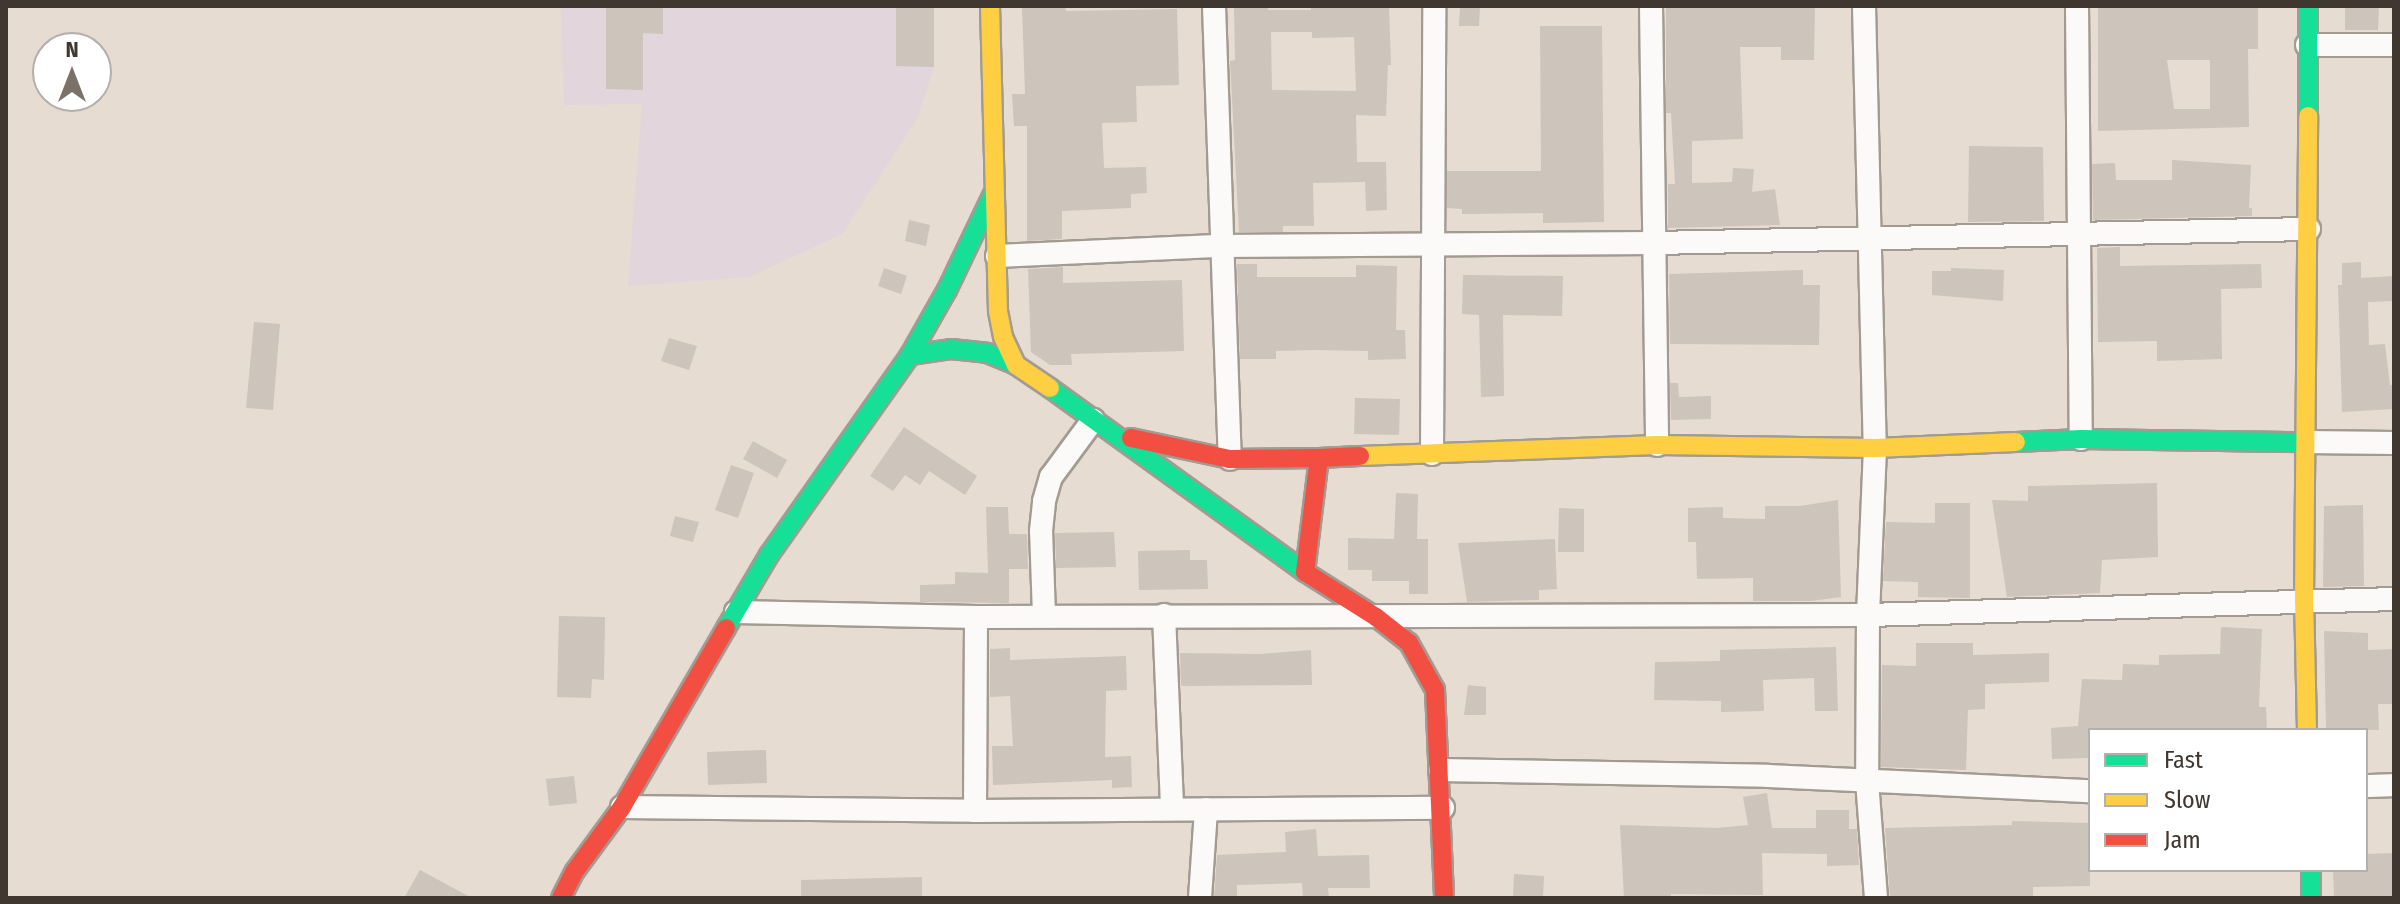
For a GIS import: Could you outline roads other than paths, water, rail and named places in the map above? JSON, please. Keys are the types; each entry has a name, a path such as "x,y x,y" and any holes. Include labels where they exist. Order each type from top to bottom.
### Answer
{"main road":[{"path":"990,6 998,311 1003,337 1016,365"},
{"path":"2307,728 2304,600 2309,229 2308,6"},
{"path":"561,898 575,871 622,807 769,555 910,355 947,290 994,192"},
{"path":"910,355 951,349 987,353 1016,365 1093,420 1120,435 1305,572 1376,617 1409,643 1435,690 1443,808 1444,898"},
{"path":"1120,435 1230,459 1657,445 1875,448 2081,439 2305,442"},
{"path":"1305,572 1319,458"},
{"path":"2311,872 2311,898"}],"street":[{"path":"1214,6 1230,459"},
{"path":"1432,454 1434,6"},
{"path":"1651,6 1657,445"},
{"path":"1864,6 1875,448 1868,615 1867,781 1876,898"},
{"path":"2077,6 2081,439"},
{"path":"2307,45 2394,45"},
{"path":"997,256 1221,246 1872,240 2309,229"},
{"path":"1044,615 1041,531 1044,501 1051,477 1093,420"},
{"path":"2305,442 2394,443"},
{"path":"736,612 976,617 1868,615 2394,599"},
{"path":"1164,615 1172,809"},
{"path":"975,811 976,617"},
{"path":"1440,770 1867,781 2088,791"},
{"path":"2368,786 2394,785"},
{"path":"622,807 975,811 1443,808"},
{"path":"1200,898 1206,809"},
{"path":"575,871 576,898"}]}
